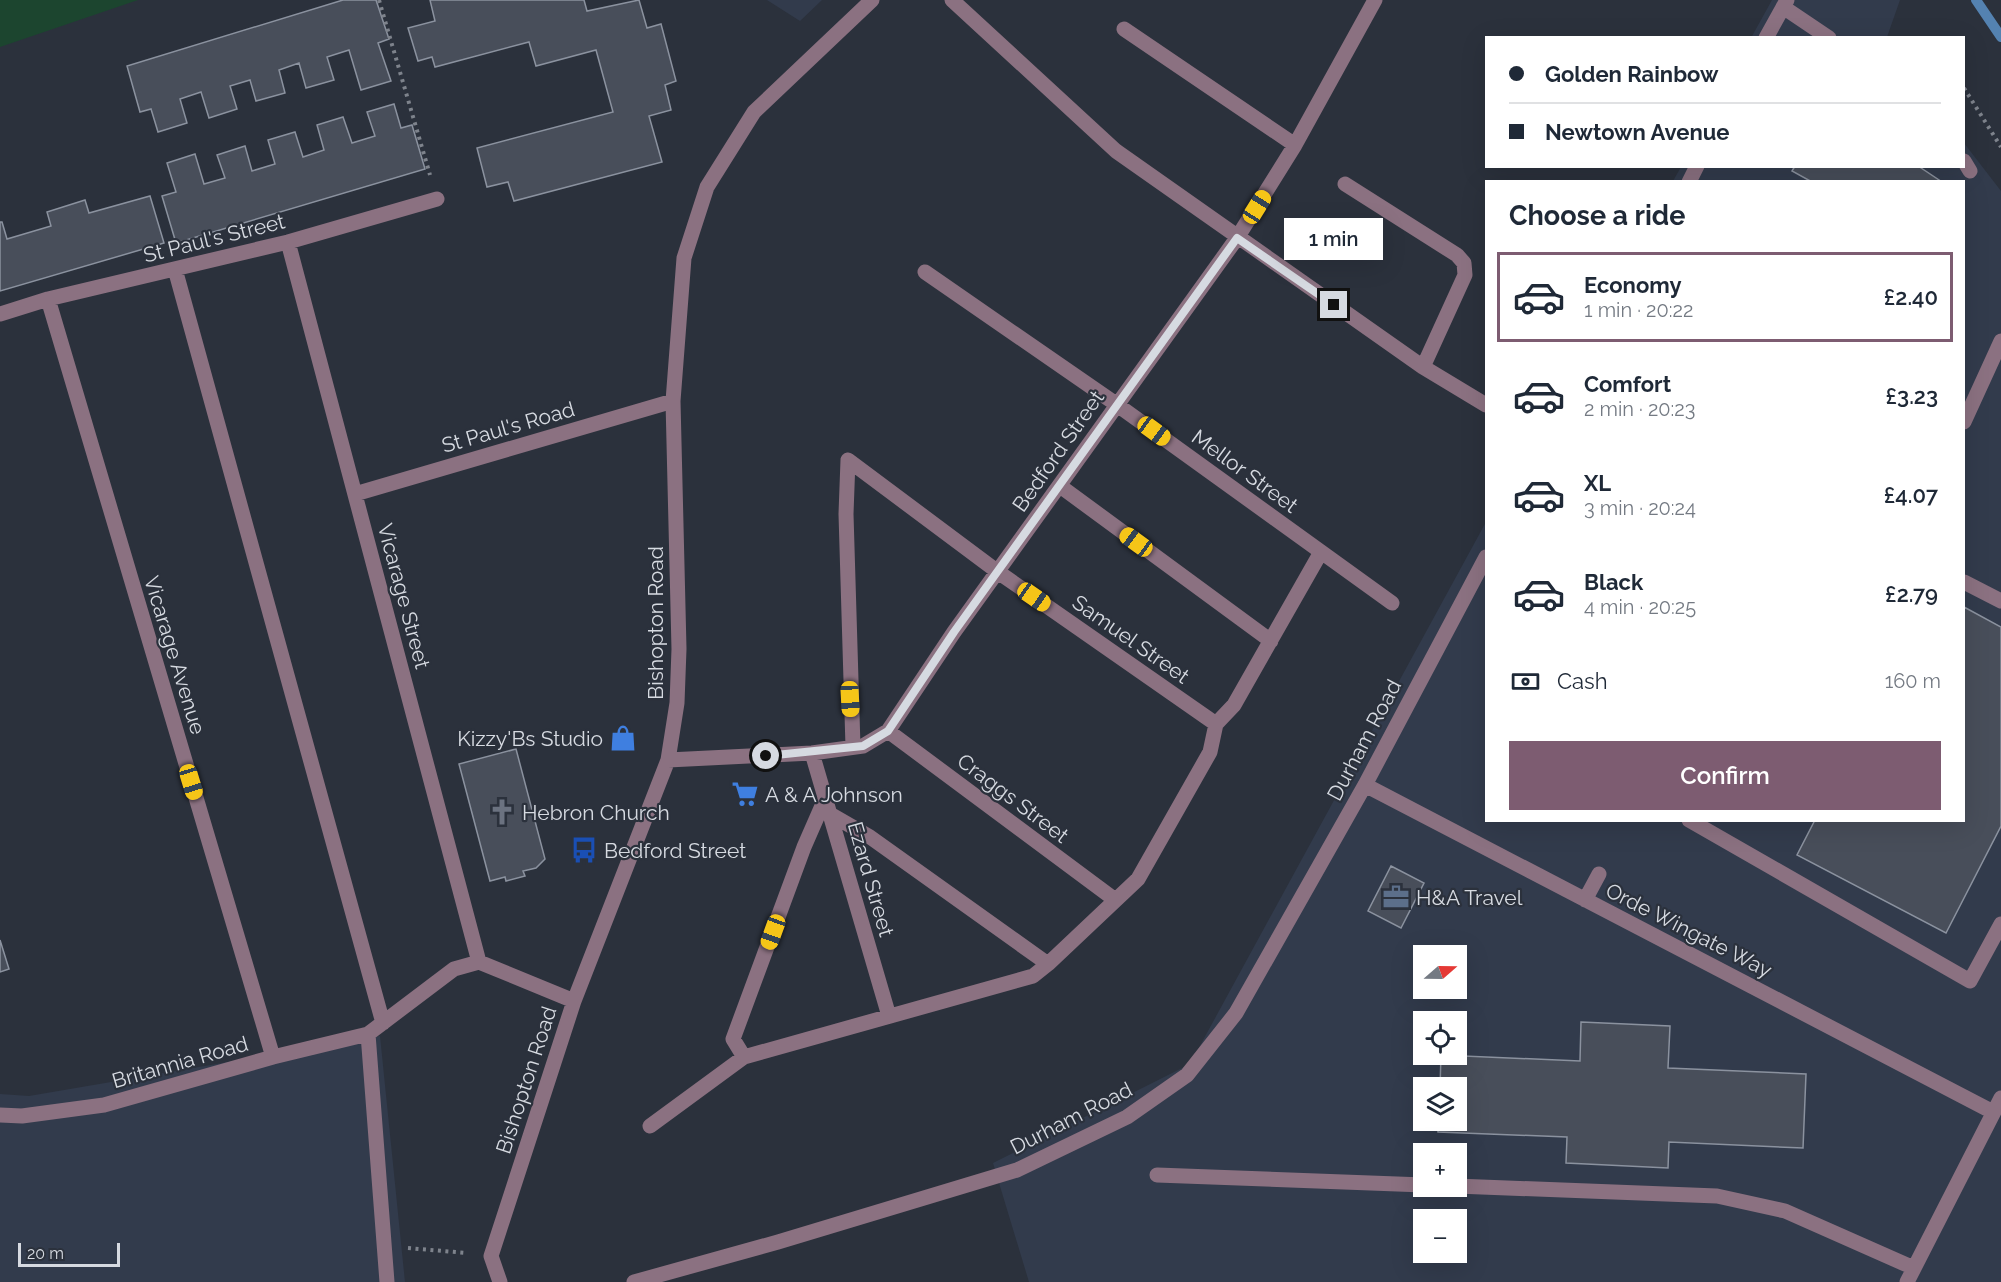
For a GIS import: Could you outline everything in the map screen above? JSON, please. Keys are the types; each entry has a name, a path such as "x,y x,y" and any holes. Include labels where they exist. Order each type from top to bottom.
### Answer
{"street":[{"name":"Bishopton Road","path":"500,1282 491,1256 573,1001 668,760 677,703 673,401 684,258 708,187 754,112 872,0"},
{"path":"952,0 1098,137 1116,151 1424,367 1485,404"},
{"name":"Bedford Street","path":"668,760 812,753 863,746 888,731 954,632 1237,238 1295,145 1375,0"},
{"path":"1768,36 1785,4 1826,36"},
{"path":"1124,29 1295,145"},
{"path":"1345,184 1457,255 1464,263 1465,275 1424,367"},
{"name":"St Paul's Street","path":"0,314 48,299 288,242 437,199"},
{"name":"Vicarage Street","path":"288,242 479,962"},
{"path":"175,269 383,1023"},
{"name":"Mellor Street","path":"925,272 1116,404 1392,603"},
{"name":"Vicarage Avenue","path":"48,299 273,1057"},
{"path":"1965,420 2001,341"},
{"name":"St Paul's Road","path":"355,494 673,401"},
{"name":"Samuel Street","path":"853,747 846,514 848,460 998,572 1216,724"},
{"path":"1060,486 1271,641"},
{"path":"650,1126 744,1057 1033,976 1138,879 1210,752 1216,724 1234,705 1322,552"},
{"name":"Durham Road","path":"634,1282 1017,1170 1127,1117 1187,1075 1236,1013 1365,785 1485,558"},
{"path":"1965,583 2001,601"},
{"name":"Craggs Street","path":"888,731 1114,899"},
{"name":"Ezard Street","path":"812,753 889,1016"},
{"name":"Orde Wingate Way","path":"1365,785 1993,1112"},
{"path":"744,1057 733,1039 804,847 825,798"},
{"path":"830,814 870,837 1047,964"},
{"path":"1692,822 1970,981 2001,924"},
{"path":"1585,900 1599,874"},
{"path":"479,962 573,1001"},
{"name":"Britannia Road","path":"0,1116 22,1116 104,1105 273,1057 368,1034 454,969 479,962"},
{"path":"368,1034 387,1282"},
{"path":"1907,1282 2001,1098"},
{"path":"1157,1175 1413,1185"},
{"path":"1467,1186 1717,1196 1785,1211 1914,1268"}],"path":[{"path":"379,0 437,199"},
{"path":"1965,90 2001,147"},
{"path":"412,1248 457,1252"}],"shaded area":[{"path":"767,0 822,0 800,21"},
{"path":"1772,0 1900,0 1887,36 1752,36"},
{"path":"1965,144 2001,191 2001,1282 1029,1282 993,1163 1190,1064 1485,524 1485,822 1965,822 1965,180 1674,180 1680,168 1965,168"},
{"path":"380,1036 405,1282 0,1282 0,1094 29,1096"}],"green space":[{"path":"0,0 138,0 0,47"}],"building":[{"path":"343,0 376,0 389,39 378,43 391,81 361,90 349,50 327,57 334,80 306,88 299,63 279,70 285,93 256,101 250,80 230,86 237,109 209,118 201,92 180,99 187,123 158,132 151,109 140,112 127,66"},
{"path":"430,0 584,0 587,11 639,0 647,28 661,24 676,81 665,85 671,110 649,116 662,162 514,201 508,182 487,187 477,148 613,112 596,50 536,66 529,42 435,67 432,57 418,61 408,28 435,21"},
{"path":"394,104 401,128 412,125 425,169 176,243 162,196 176,192 167,163 195,154 204,184 225,178 217,155 245,146 252,171 275,164 268,140 295,132 303,157 324,150 317,125 343,117 352,143 375,136 367,112"},
{"path":"1794,168 1921,168 1939,180 1808,180 1792,171"},
{"path":"150,196 164,243 0,291 0,222 2,222 7,239 51,226 47,212 85,200 89,213"},
{"path":"1965,608 2001,627 2001,826 1946,933 1797,855 1814,822 1965,822"},
{"name":"Hebron Church","path":"516,749 545,859 536,868 523,871 525,876 506,881 505,877 490,881 459,764"},
{"name":"H&A Travel","path":"1391,866 1424,883 1401,928 1368,911"},
{"path":"0,940 9,969 0,972"},
{"path":"1581,1022 1670,1026 1668,1068 1806,1074 1803,1148 1669,1142 1668,1168 1566,1163 1567,1137 1438,1132 1467,1131 1467,1077 1440,1077 1441,1065 1467,1065 1467,1056 1580,1061"}],"waterway":[{"path":"1976,0 2001,37"}],"place":[{"name":"Kizzy'Bs Studio","path":"623,738"},
{"name":"A & A Johnson","path":"745,794"},
{"name":"Hebron Church","path":"502,812"},
{"name":"Bedford Street","path":"584,850"},
{"name":"H&A Travel","path":"1396,897"}],"route":[{"path":"766,756 863,746 888,731 954,632 1237,238 1334,305"}]}
